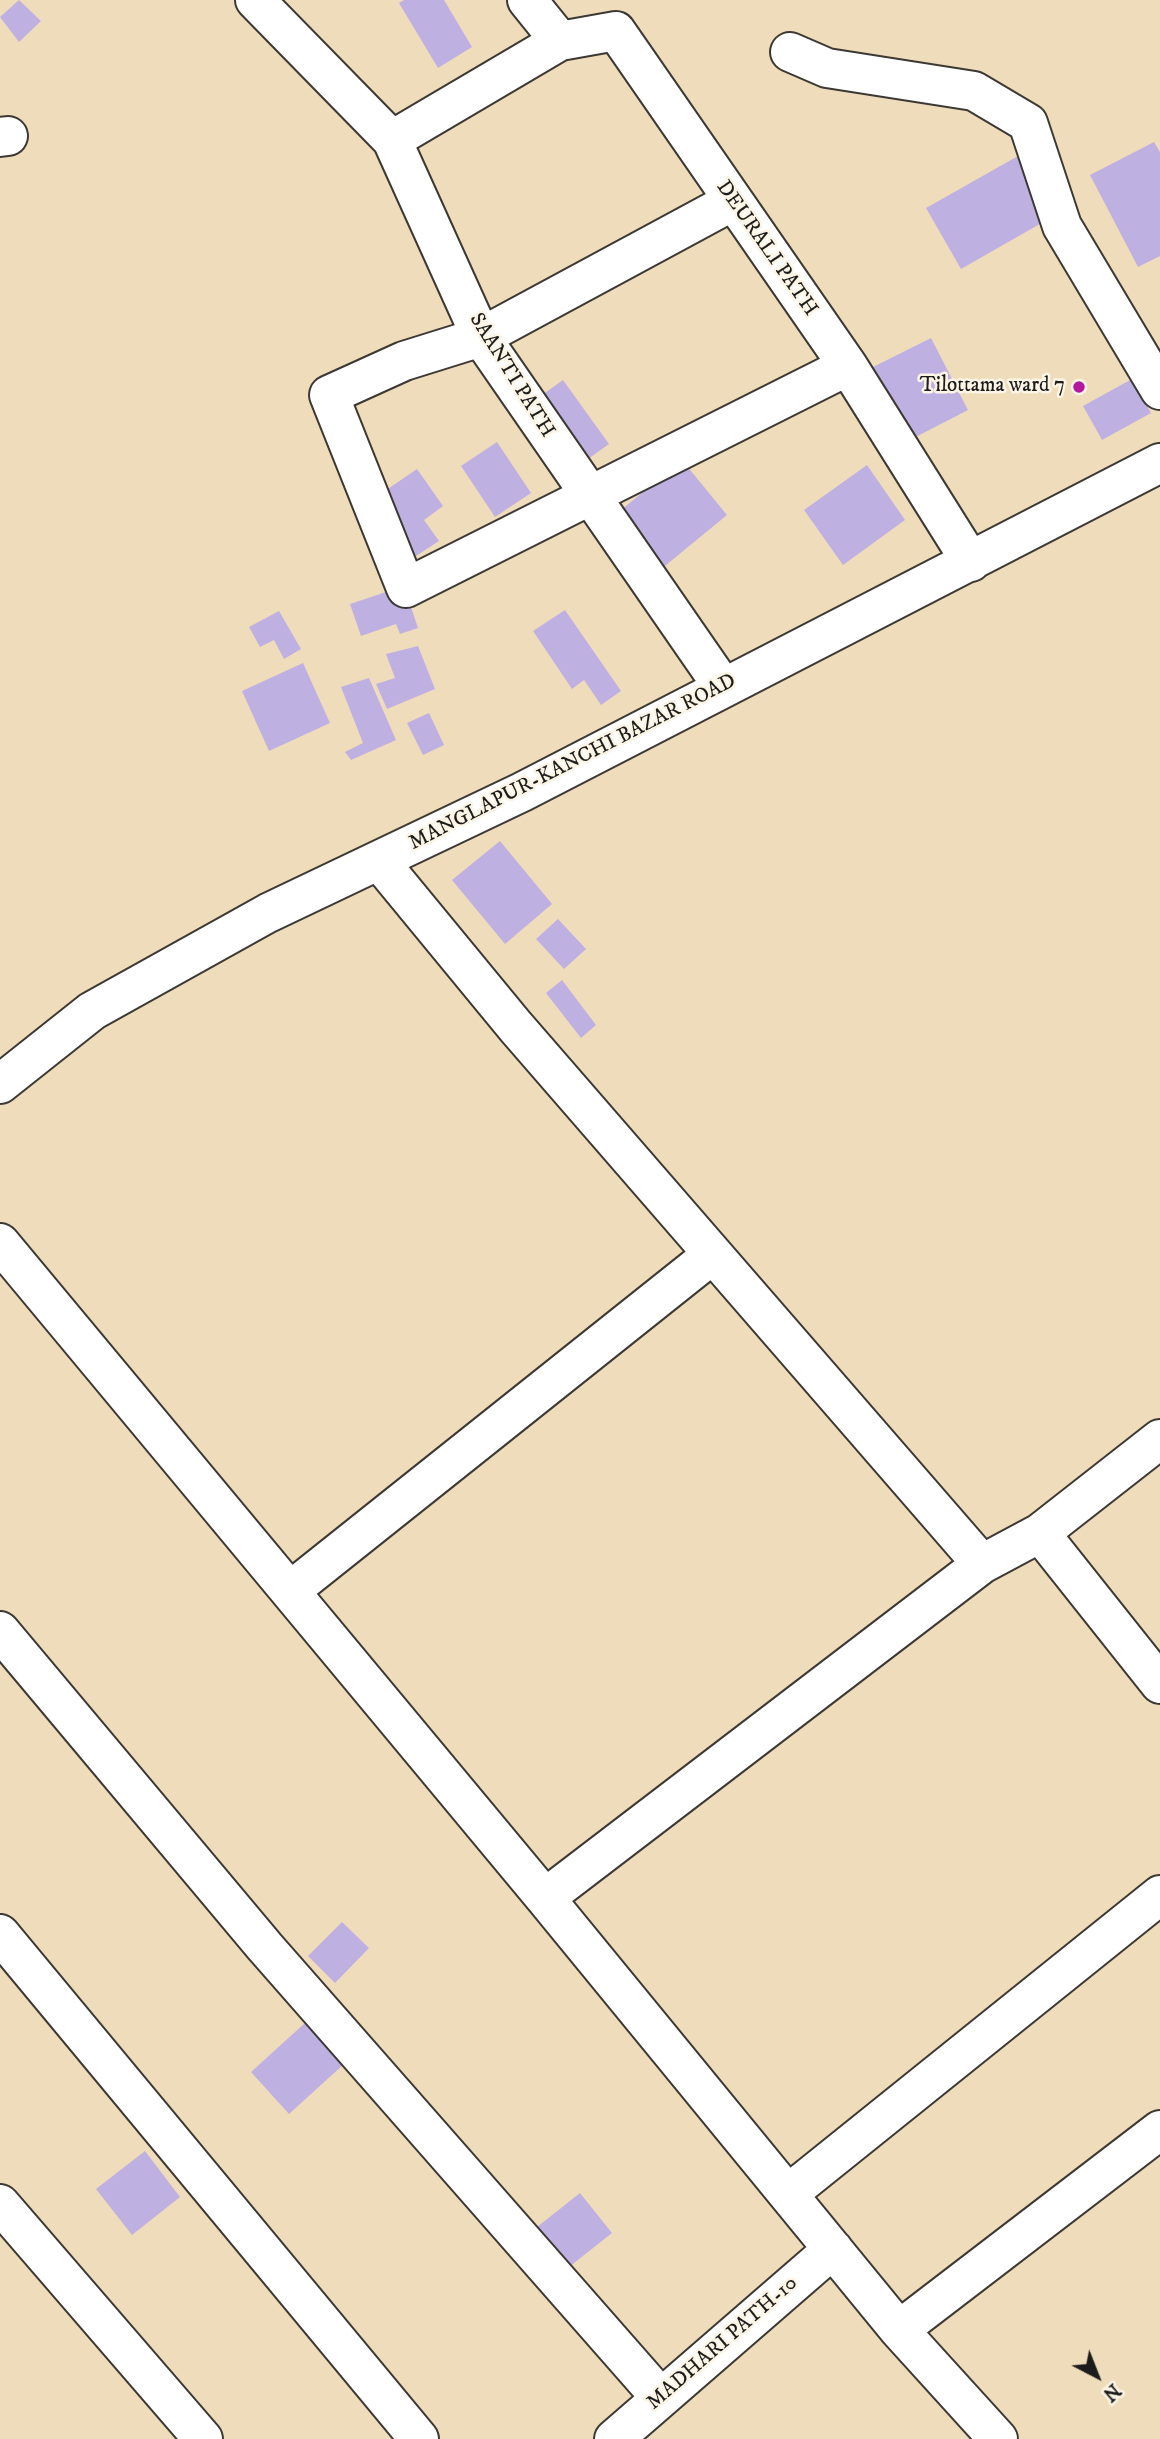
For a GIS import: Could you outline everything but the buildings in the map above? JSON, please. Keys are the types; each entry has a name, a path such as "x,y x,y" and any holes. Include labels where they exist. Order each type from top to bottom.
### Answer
{"street":[{"name":"SAANTI PATH","path":"255,0 392,140 481,337 723,687"},
{"path":"392,140 560,41 527,0"},
{"name":"DEURALI PATH","path":"560,41 615,31 848,366 971,562"},
{"path":"789,52 827,68 974,91 1028,123 1062,226 1160,390"},
{"path":"733,201 481,337 404,361 329,395 406,588 588,494 848,366"},
{"name":"MANGLAPUR-KANCHI BAZAR ROAD","path":"0,1084 92,1011 268,914 380,862 1160,463"},
{"path":"380,862 515,1026 982,1564"},
{"path":"0,1243 545,1898 899,2330 998,2439"},
{"path":"290,1591 713,1254"},
{"path":"545,1898 982,1564 1040,1533 1160,1439"},
{"path":"1040,1533 1160,1685"},
{"path":"0,1631 265,1947 661,2398"},
{"path":"788,2194 1160,1895"},
{"path":"0,1934 419,2439"},
{"path":"899,2330 1160,2130"},
{"path":"0,2204 203,2439"},
{"name":"MADHARI PATH-10","path":"614,2439 833,2249"}],"place":[{"name":"Tilottama ward 7","path":"1079,387"}]}
